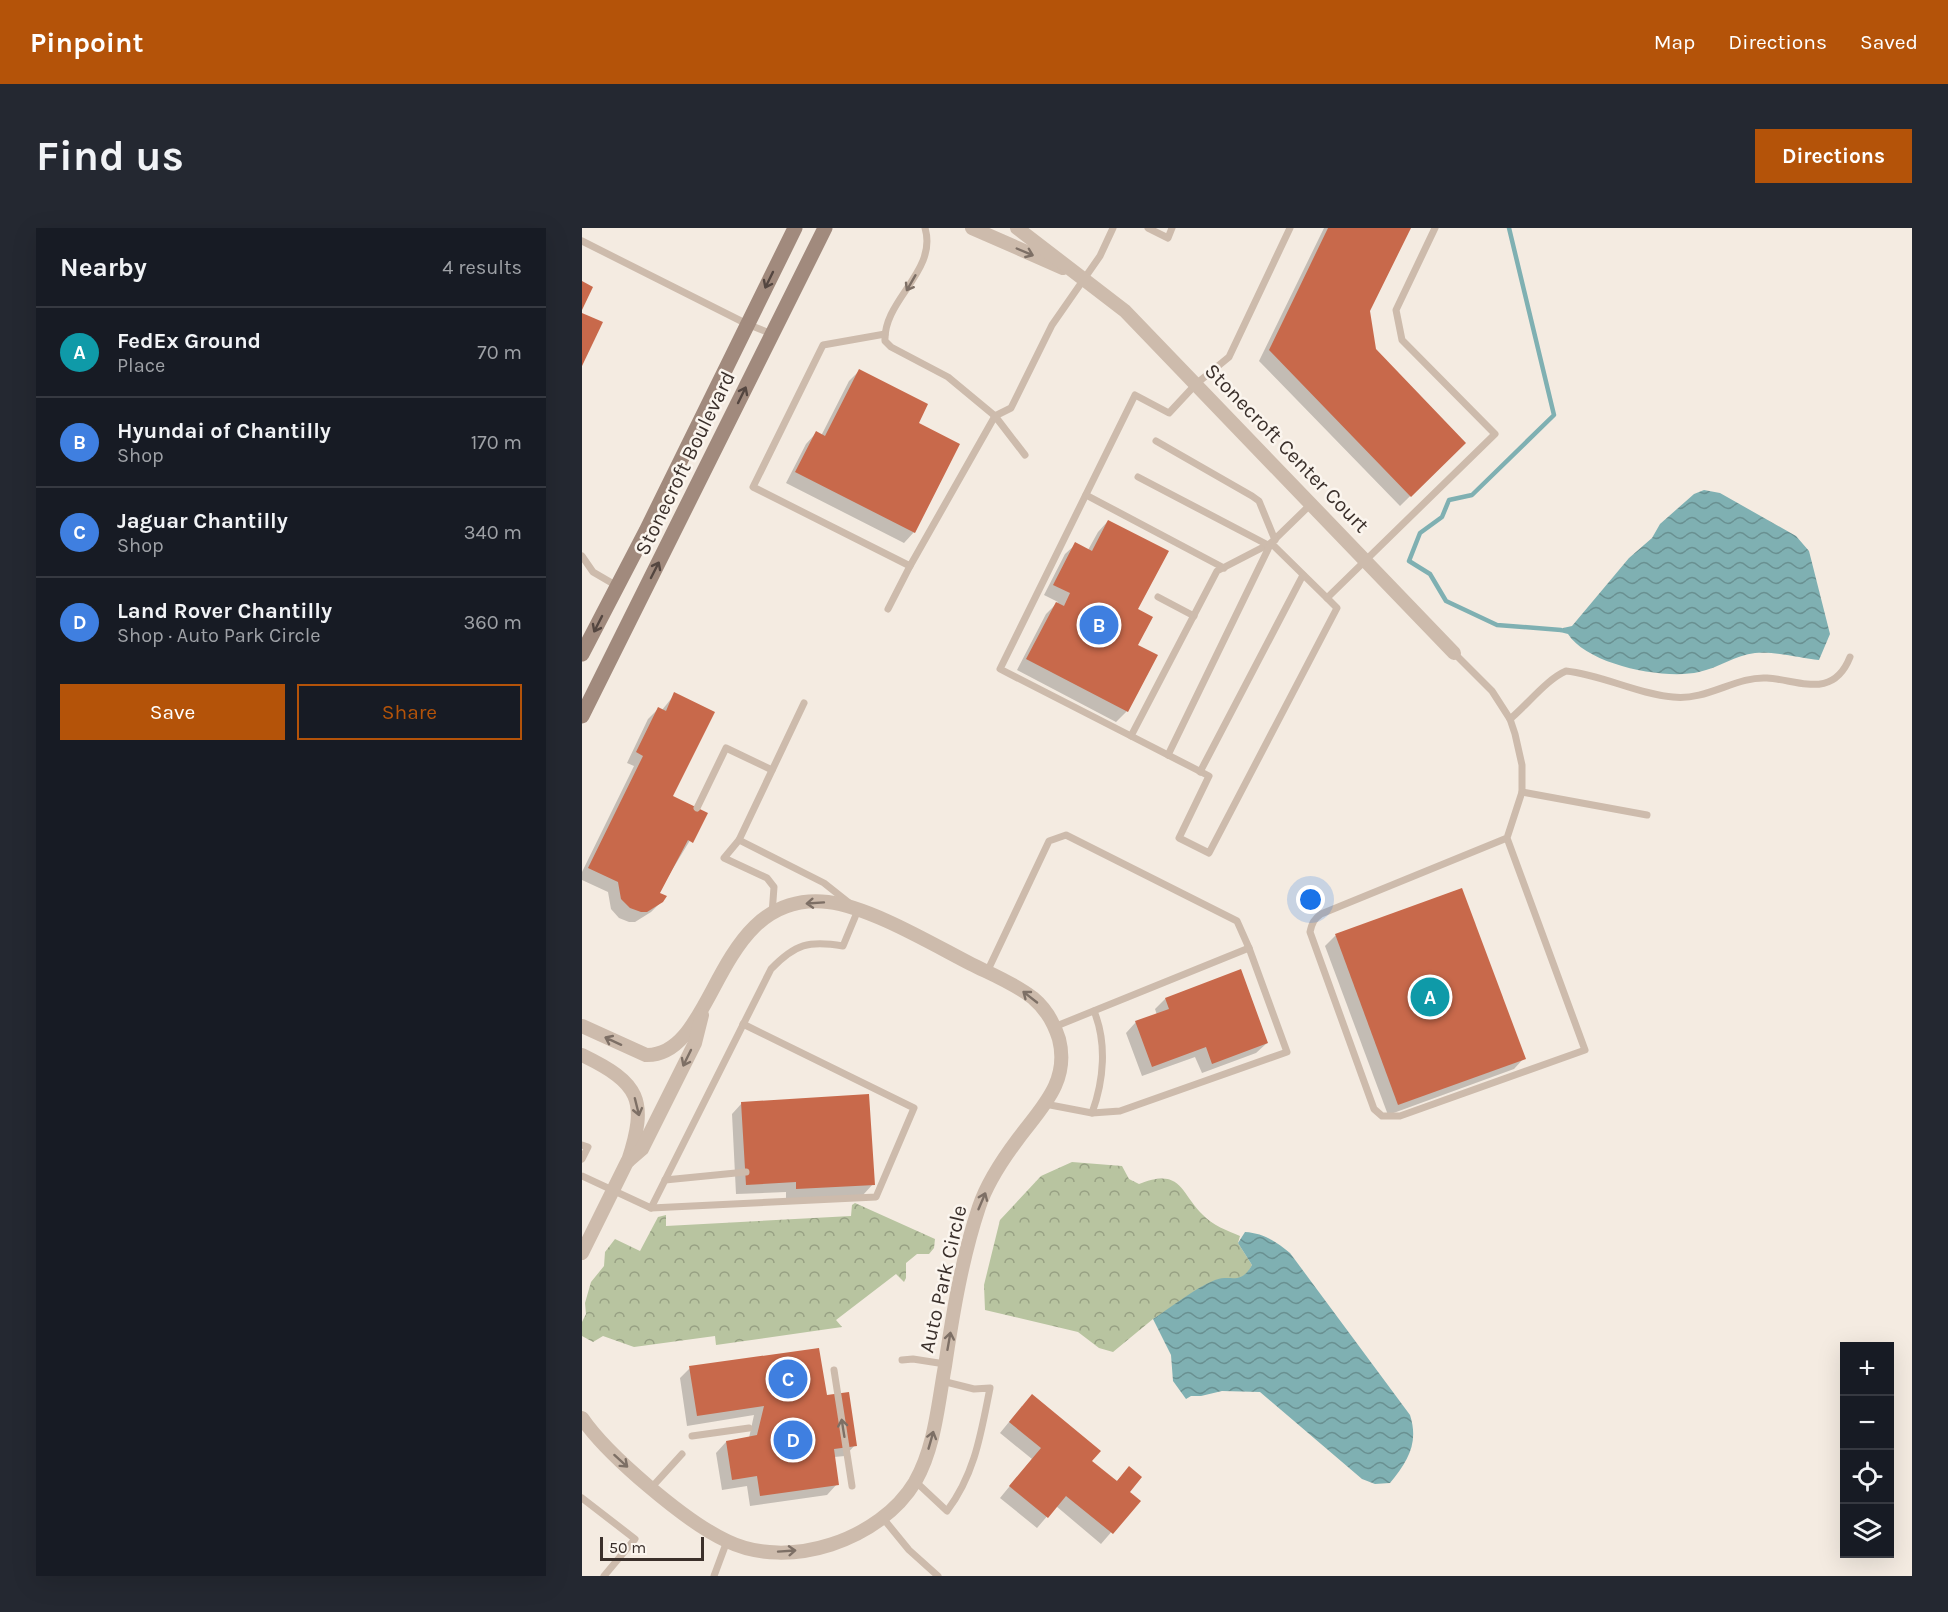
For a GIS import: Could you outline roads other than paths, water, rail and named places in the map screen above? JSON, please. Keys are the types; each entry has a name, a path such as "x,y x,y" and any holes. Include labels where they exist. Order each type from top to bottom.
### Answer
{"main road":[{"name":"Stonecroft Boulevard","path":"582,654 795,228"},
{"name":"Stonecroft Boulevard","path":"582,716 825,228"}],"street":[{"name":"Stonecroft Center Court","path":"972,228 1084,278"},
{"name":"Stonecroft Center Court","path":"1017,228 1125,311 1454,653"},
{"name":"Auto Park Circle","path":"582,1026 646,1054 656,1055 668,1050 683,1038 732,952 750,930 772,914 811,902 828,902 858,910 987,972 1032,997 1045,1010 1060,1042 1060,1075 1055,1090 1017,1140 981,1201 970,1237 931,1440 915,1481 882,1517 856,1534 831,1545 808,1550 777,1552 751,1549 727,1541 679,1509 594,1436 582,1418"},
{"name":"Auto Park Circle","path":"582,1253 627,1162 642,1149 695,1043 705,1002"},
{"path":"582,1055 622,1077 634,1093 640,1116 627,1162"}],"lane":[{"path":"925,228 927,241 923,263 886,326 885,340 891,347 948,377 995,416 1025,455"},
{"path":"888,609 995,416 1011,408 1052,325 1100,256 1113,228"},
{"path":"1148,228 1168,238 1173,228"},
{"path":"1138,477 1272,543 1337,608 1209,853 1179,838 1209,776 1000,669 1135,395 1169,413 1196,384 1229,357 1290,228"},
{"path":"1327,598 1495,434 1402,339 1396,310 1435,228"},
{"path":"582,241 747,324 772,334"},
{"path":"885,334 823,345 753,487 910,566"},
{"path":"1156,441 1259,501 1272,543 1168,755"},
{"path":"1086,495 1224,568"},
{"path":"1131,736 1217,571 1272,543 1311,504"},
{"path":"582,556 593,572 617,586"},
{"path":"1200,772 1303,575"},
{"path":"1158,597 1194,616"},
{"path":"1454,653 1492,691 1510,719 1522,765 1522,792 1507,837 1585,1050 1400,1116 1382,1116 1374,1109 1310,932 1314,918 1507,837"},
{"path":"1510,719 1554,676 1566,671 1674,698 1696,697 1766,678 1805,686 1824,682 1838,676 1850,657"},
{"path":"772,914 774,887 767,878 724,858 739,840 804,703"},
{"path":"697,808 726,748 772,770"},
{"path":"1522,792 1647,815"},
{"path":"987,972 1049,842 1066,835 1237,921 1287,1052 1128,1108 1092,1113 1046,1104"},
{"path":"651,1208 771,969 793,949 803,945 843,946 858,910 824,883 739,840"},
{"path":"1054,1027 1249,948"},
{"path":"1092,1113 1100,1084 1102,1057 1101,1033 1094,1011"},
{"path":"582,1176 651,1208 876,1197 914,1108 743,1024"},
{"path":"582,1144 588,1147 582,1160"},
{"path":"666,1179 746,1172"},
{"path":"902,1360 913,1359 945,1364"},
{"path":"834,1370 852,1486"},
{"path":"915,1481 947,1511 961,1492 970,1473 990,1388 974,1389 942,1381"},
{"path":"692,1436 749,1428"},
{"path":"652,1487 682,1454"},
{"path":"582,1498 635,1539 604,1576"},
{"path":"882,1517 909,1550 938,1576"},
{"path":"714,1576 727,1541"}],"water":[{"path":"1704,490 1720,493 1796,536 1809,551 1830,634 1819,660 1755,653 1699,672 1667,674 1647,672 1609,662 1578,645 1568,634 1560,632 1563,628 1572,626 1629,558 1652,538 1660,524 1694,494"},
{"path":"1245,1232 1264,1236 1290,1253 1410,1415 1413,1434 1410,1451 1390,1483 1375,1484 1362,1479 1260,1392 1222,1391 1191,1396 1186,1399 1173,1381 1171,1355 1153,1319 1215,1280 1244,1275 1252,1265 1238,1243"}],"waterway":[{"path":"1509,228 1554,415 1472,495 1449,500 1442,517 1420,533 1409,561 1430,574 1446,601 1497,625 1561,630"}],"place":[{"name":"Hyundai of Chantilly","path":"1099,625"},
{"name":"FedEx Ground","path":"1430,997"},
{"name":"Jaguar Chantilly","path":"788,1379"},
{"name":"Land Rover Chantilly","path":"793,1440"}]}
